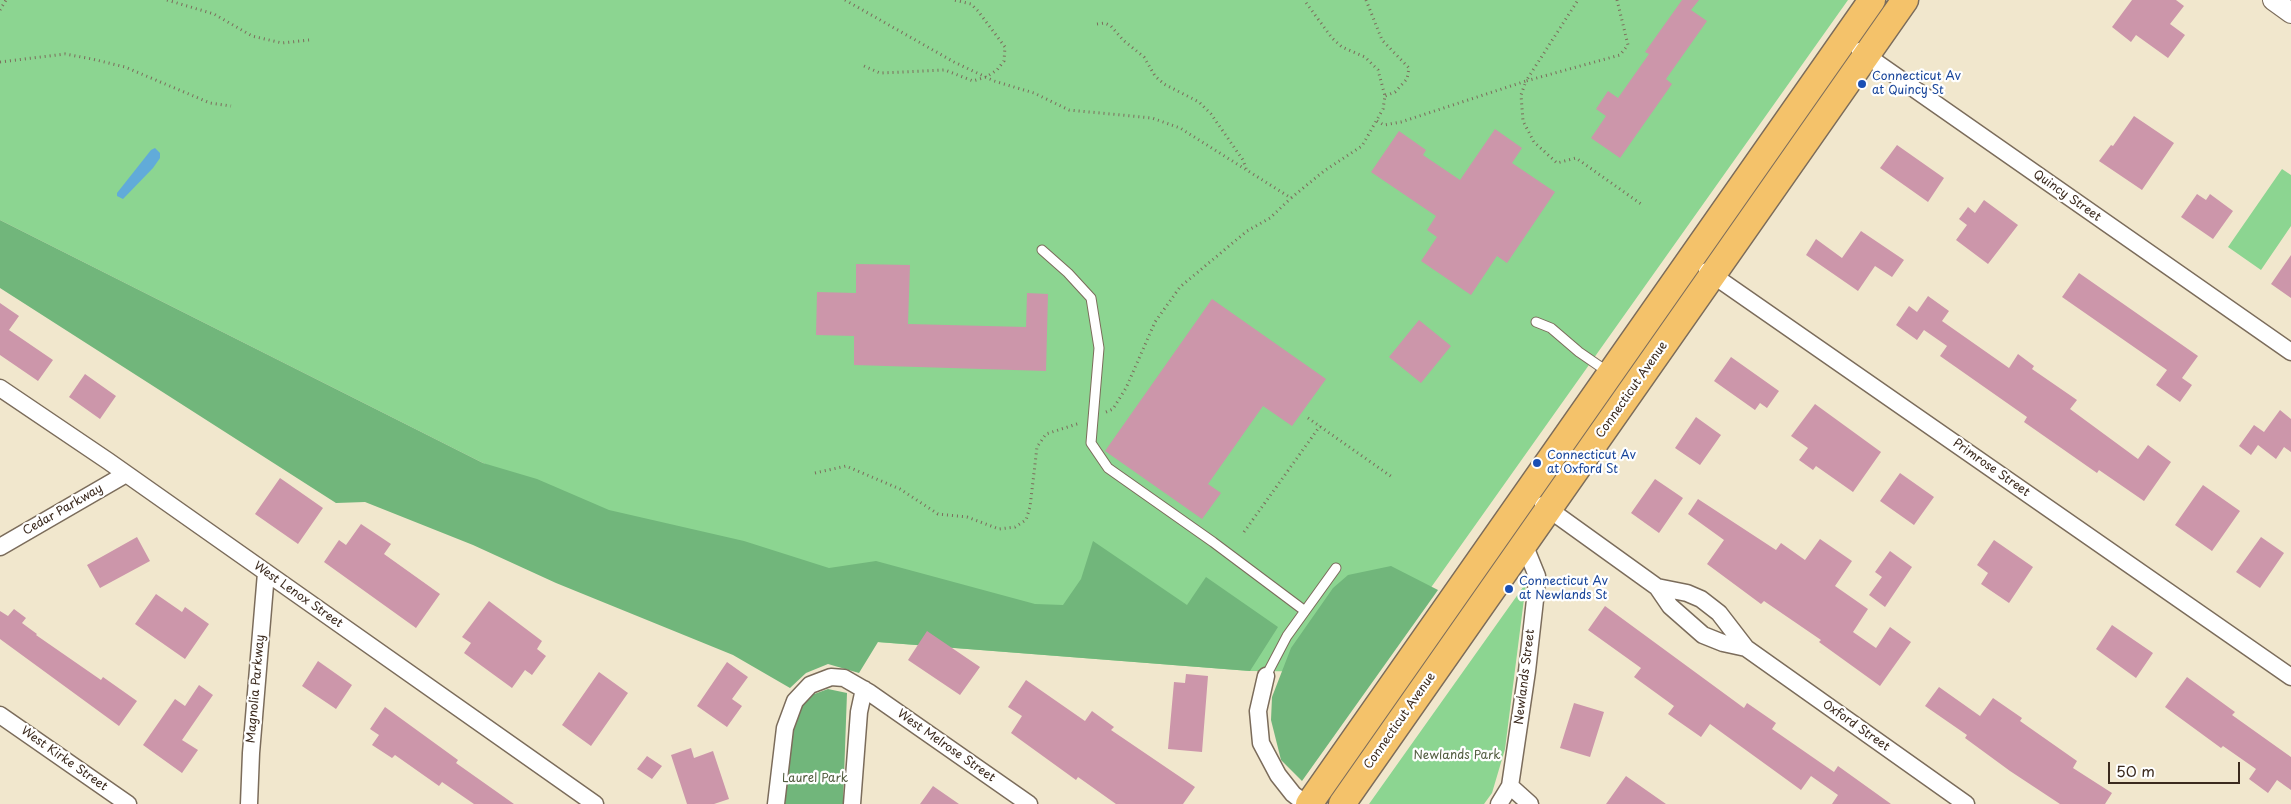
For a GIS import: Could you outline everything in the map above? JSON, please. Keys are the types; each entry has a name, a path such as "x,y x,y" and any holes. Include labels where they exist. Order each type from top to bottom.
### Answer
{"main road":[{"path":"1308,804 1872,0"},
{"name":"Connecticut Avenue","path":"1342,804 1905,0"}],"street":[{"path":"2273,0 2291,13"},
{"name":"Quincy Street","path":"1844,40 2291,352"},
{"name":"Primrose Street","path":"1690,259 2291,677"},
{"name":"West Lenox Street","path":"0,388 126,474 595,804"},
{"name":"Cedar Parkway","path":"0,547 126,474"},
{"name":"Oxford Street","path":"1526,494 1657,587 1670,606 1704,635 1723,643 1746,648"},
{"name":"Newlands Street","path":"1510,786 1527,671 1536,583 1533,562 1524,544"},
{"name":"Magnolia Parkway","path":"249,804 251,753 266,573"},
{"name":"Oxford Street","path":"1657,587 1686,593 1702,600 1719,613 1746,648 1966,804"},
{"path":"1266,676 1258,711 1261,743 1278,775 1294,794 1308,804"},
{"name":"West Melrose Street","path":"776,804 785,728 795,701 802,691 831,677 844,678 864,689 1029,804"},
{"path":"852,804 859,712 864,689"},
{"name":"West Kirke Street","path":"0,714 128,804"},
{"path":"1499,804 1510,786 1530,804"}],"lane":[{"path":"1042,250 1068,273 1091,298 1099,348 1091,443 1108,468 1213,542 1305,611"},
{"path":"1536,322 1551,328 1611,373"},
{"path":"1266,676 1287,636 1336,568"}],"path":[{"path":"0,10 6,0"},
{"path":"167,0 214,14 252,36 282,43 310,40"},
{"path":"845,0 908,37 986,77 1034,93 1070,110 1152,118 1180,128 1291,198"},
{"path":"864,66 880,73 945,70 973,81 986,77 1004,61 1005,47 971,4 954,0"},
{"path":"815,472 846,466 900,489 938,514 967,518 999,529 1015,526 1026,520 1030,507 1037,447 1046,434 1092,420 1113,409 1126,388 1155,322 1180,287 1247,231 1270,218 1324,171 1362,146 1377,121 1385,96 1378,70 1365,57 1337,42 1304,0"},
{"path":"1366,0 1382,40 1409,68 1407,79 1395,92 1385,96"},
{"path":"1578,0 1526,81 1521,95 1523,121 1534,142 1557,163 1576,158 1641,204"},
{"path":"1377,121 1384,125 1401,122 1526,81 1620,55 1628,45 1617,0"},
{"path":"1098,24 1106,23 1111,26 1123,40 1144,57 1154,76 1164,84 1199,102 1211,114 1244,160 1248,172"},
{"path":"0,62 65,54 126,68 210,103 231,106"},
{"path":"1308,418 1392,477"},
{"path":"1244,532 1320,426"}],"green space":[{"path":"0,0 1848,0 1371,672 1250,671 877,642 483,463 0,220"},
{"path":"2282,169 2291,175 2291,226 2261,270 2228,247"},
{"path":"0,220 483,463 537,479 609,510 744,541 829,568 876,561 1035,604 1063,605 1081,579 1093,541 1187,605 1206,577 1278,627 1250,671 878,642 859,673 828,664 806,673 790,688 733,655 556,583 473,545 365,502 336,503 0,288"},
{"path":"1391,566 1438,590 1302,781 1281,760 1271,720 1272,697 1291,648 1333,588 1348,575"},
{"name":"Newlands Park","path":"1526,583 1505,749 1492,793 1484,804 1369,804"},
{"name":"Laurel Park","path":"828,689 847,693 843,804 785,804 792,726 806,697"}],"water":[{"path":"155,148 160,153 160,158 153,168 123,199 117,196 117,193 151,150"}],"building":[{"path":"1682,0 1699,0 1691,10 1707,21 1666,79 1672,84 1620,158 1591,138 1606,116 1596,109 1608,91 1618,98 1649,54 1645,52"},
{"path":"2132,0 2176,0 2184,6 2170,24 2185,35 2168,58 2136,35 2131,42 2112,27"},
{"path":"2134,116 2174,143 2142,190 2099,161 2111,145 2113,146"},
{"path":"1495,129 1522,148 1512,163 1555,192 1507,263 1497,256 1471,295 1421,261 1437,237 1427,230 1436,216 1371,172 1399,131 1426,150 1423,155 1460,180"},
{"path":"1897,145 1944,178 1928,202 1880,168"},
{"path":"2197,194 2206,200 2210,194 2233,211 2213,239 2181,217"},
{"path":"1984,200 2018,225 1988,264 1956,240 1967,225 1959,219 1968,207 1975,213"},
{"path":"1861,231 1904,260 1892,277 1875,266 1858,291 1806,255 1816,239 1842,258"},
{"path":"2291,255 2291,298 2271,284"},
{"path":"856,264 910,265 908,324 1026,327 1027,293 1048,294 1046,371 854,365 854,336 816,335 817,292 856,293"},
{"path":"2079,273 2198,356 2182,378 2192,385 2180,402 2156,385 2167,370 2062,297"},
{"path":"1928,296 1949,311 1942,321 2009,368 2018,354 2034,366 2032,369 2077,400 2070,409 2138,459 2148,445 2171,462 2144,501 2099,470 2097,473 2024,422 2027,417 1940,356 1947,346 1924,330 1917,340 1896,325 1909,306 1917,312"},
{"path":"1212,299 1326,379 1292,426 1263,406 1208,484 1221,493 1202,519 1105,451"},
{"path":"0,303 19,316 9,330 53,360 38,381 0,355"},
{"path":"1419,320 1451,346 1421,383 1389,357"},
{"path":"1731,357 1779,391 1767,408 1760,403 1755,410 1714,381"},
{"path":"85,374 116,396 100,419 69,397"},
{"path":"1815,404 1881,452 1853,492 1816,466 1813,470 1799,460 1808,448 1791,436"},
{"path":"2280,410 2291,419 2291,452 2284,447 2276,459 2258,445 2251,455 2239,446 2254,425 2264,432"},
{"path":"1696,417 1721,435 1700,465 1675,448"},
{"path":"1900,473 1934,497 1914,525 1880,501"},
{"path":"280,478 323,508 298,544 255,514"},
{"path":"1655,479 1683,498 1659,533 1631,513"},
{"path":"2203,485 2240,511 2212,551 2175,525"},
{"path":"1698,499 1776,550 1781,543 1805,560 1820,539 1852,561 1835,586 1868,609 1853,632 1876,648 1890,627 1911,642 1880,686 1819,642 1821,640 1764,601 1761,604 1707,564 1724,540 1688,514"},
{"path":"361,524 391,544 384,554 440,594 416,628 324,562 339,540 346,545"},
{"path":"137,537 150,561 100,588 87,565"},
{"path":"2261,537 2284,553 2260,588 2236,572"},
{"path":"1994,540 2033,567 2009,603 1981,584 1988,573 1977,565"},
{"path":"1890,551 1912,567 1885,607 1869,595 1882,577 1875,572"},
{"path":"156,594 182,612 185,607 209,624 185,659 135,624"},
{"path":"489,601 542,641 537,649 546,656 532,675 525,670 512,688 464,653 471,643 462,637"},
{"path":"1605,606 1744,708 1747,703 1776,723 1772,729 1834,772 1838,766 1891,804 1832,804 1838,795 1811,776 1801,790 1710,724 1701,737 1668,714 1674,706 1634,677 1641,668 1588,630"},
{"path":"14,609 26,618 22,623 36,635 101,680 103,677 137,701 119,726 0,639 0,611 8,616"},
{"path":"2112,625 2153,653 2136,678 2096,649"},
{"path":"927,631 980,667 960,695 908,660"},
{"path":"318,661 352,685 336,709 302,686"},
{"path":"727,662 748,677 732,699 742,706 727,727 697,706"},
{"path":"599,672 628,693 591,746 562,725"},
{"path":"1186,674 1208,676 1202,752 1168,749 1174,682 1185,683"},
{"path":"2187,677 2235,712 2232,715 2291,757 2291,790 2277,780 2268,793 2249,779 2256,769 2223,746 2221,748 2165,707"},
{"path":"1026,680 1085,721 1092,711 1114,727 1111,730 1195,787 1183,804 1116,804 1078,777 1076,780 1011,733 1022,716 1008,707"},
{"path":"199,685 213,695 182,740 198,750 182,773 143,745 175,699 185,706"},
{"path":"1939,687 1980,716 1993,698 2022,718 2020,721 2077,761 2073,768 2112,793 2105,804 2060,804 2010,771 1965,738 1967,735 1925,706"},
{"path":"1574,703 1604,712 1590,757 1560,748"},
{"path":"385,707 458,760 456,763 514,804 474,804 442,782 439,786 395,755 392,758 372,745 379,735 370,729"},
{"path":"691,748 694,758 713,751 729,799 714,804 687,804 671,755"},
{"path":"647,756 662,766 652,779 637,769"},
{"path":"1626,776 1666,804 1606,804"},
{"path":"933,786 959,804 920,804"}],"place":[{"name":"Connecticut Av at Quincy St","path":"1862,84"},
{"name":"Connecticut Av at Oxford St","path":"1537,463"},
{"name":"Connecticut Av at Newlands St","path":"1509,589"}]}
